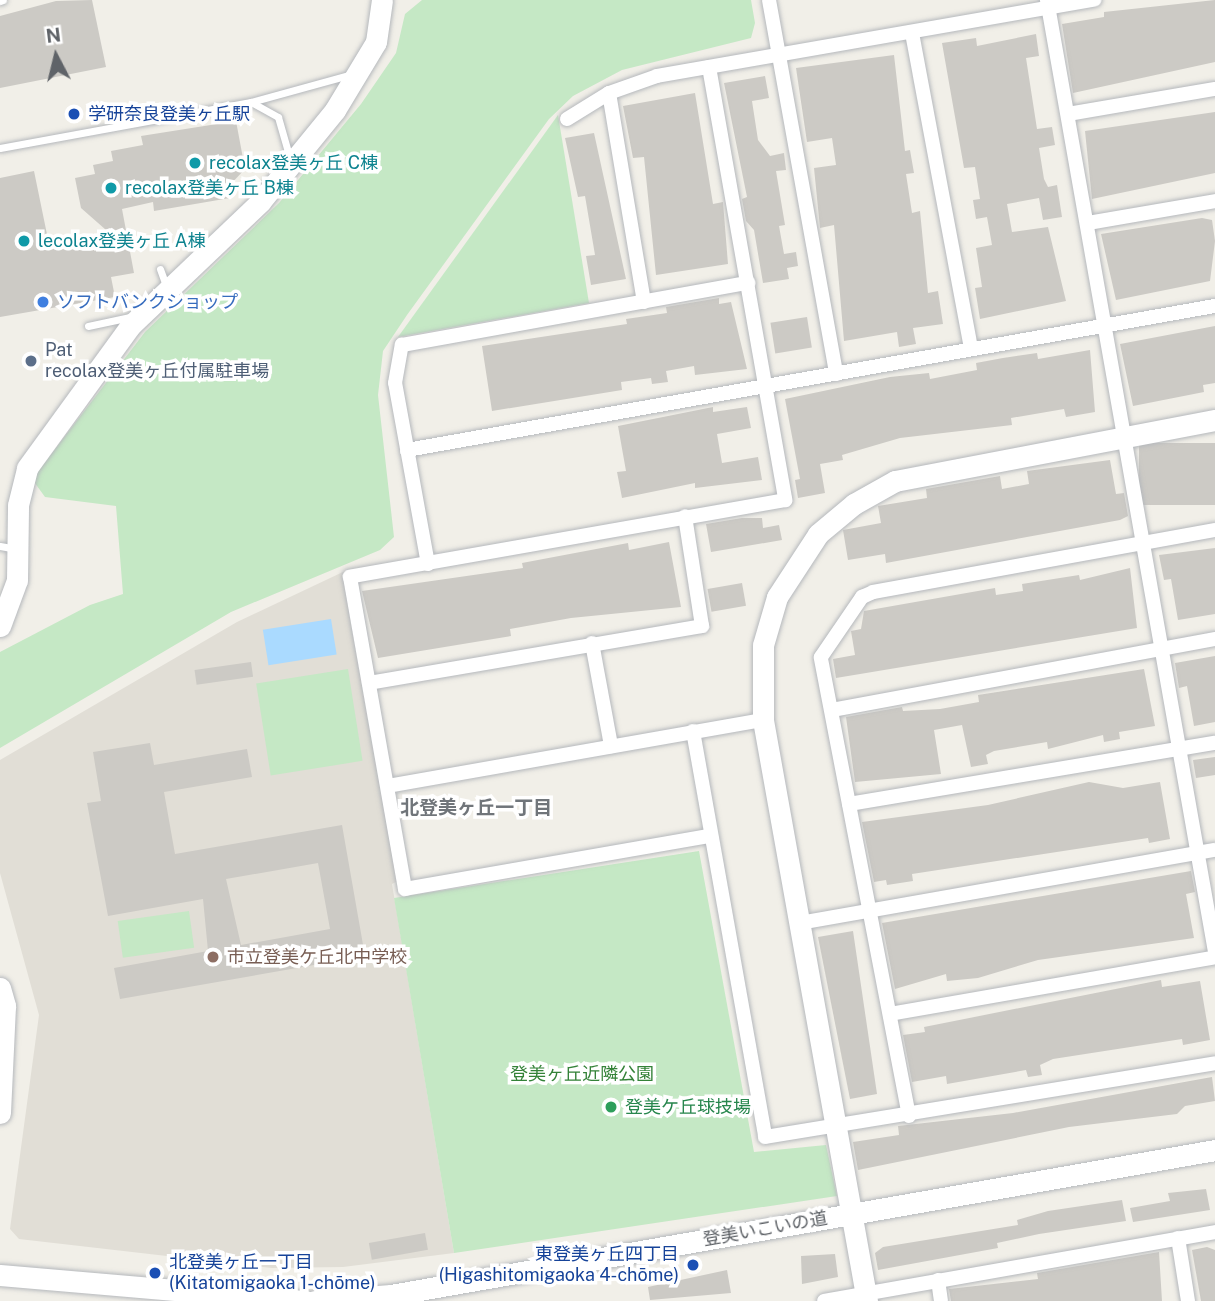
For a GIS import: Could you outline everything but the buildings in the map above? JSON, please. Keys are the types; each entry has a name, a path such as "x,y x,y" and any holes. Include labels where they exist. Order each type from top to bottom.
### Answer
{"street":[{"path":"0,626 17,580 8,547 27,468 141,315 211,243 260,202 363,71 376,42 382,0"},
{"path":"769,0 836,374"},
{"path":"567,119 609,93 657,76 912,33 1048,4 1094,0"},
{"path":"1048,4 1215,952"},
{"path":"912,33 971,349"},
{"path":"709,67 785,500 350,577 405,889 710,836"},
{"path":"1068,114 1215,89"},
{"path":"609,93 645,302"},
{"path":"1088,223 1215,201"},
{"path":"428,564 395,383 401,345 748,284"},
{"path":"407,450 1215,306"},
{"path":"866,1297 833,1129 800,923 763,720 760,670 768,620 788,574 835,518 874,491 917,474 1215,420"},
{"path":"369,684 592,643 702,626 684,516"},
{"path":"909,1116 821,657 862,597 873,592 1215,530"},
{"path":"832,710 1215,639"},
{"path":"592,643 611,746"},
{"path":"388,786 763,720"},
{"path":"694,731 710,836 765,1137 833,1129 1215,1063"},
{"path":"849,804 1215,743"},
{"path":"800,923 869,915 1215,850"},
{"path":"890,1014 1215,957"},
{"path":"0,1113 2,1000"},
{"name":"登美いこいの道","path":"315,1301 391,1298 1215,1150"},
{"path":"824,1301 866,1297 938,1280 1215,1232"},
{"path":"1178,1238 1188,1301"},
{"path":"0,1275 306,1301"},
{"path":"938,1280 941,1301"}],"lane":[{"path":"2,146 251,102 363,71"},
{"path":"251,102 278,117 288,151 260,202"},
{"path":"160,269 168,290"},
{"path":"88,326 141,315"}],"shaded area":[{"name":"市立登美ケ丘北中学校","path":"345,571 400,880 392,884 454,1253 343,1267 272,1268 19,1239 10,1229 39,1015 0,873 0,760 237,622"}],"green space":[{"path":"422,0 751,0 755,23 751,38 622,70 573,96 549,119 407,315 383,351 378,395 394,537 380,550 231,612 0,748 0,652 90,605 123,594 116,506 45,497 32,479 145,332 279,203 361,104 396,53 405,14"},
{"path":"558,115 589,303 398,337"},
{"path":"348,669 363,761 271,775 256,684"},
{"name":"登美ヶ丘近隣公園","path":"699,851 754,1152 826,1145 837,1196 454,1253 394,898"},
{"path":"189,911 194,948 123,958 118,921"}],"water":[{"path":"331,619 337,655 268,665 263,630"}],"place":[{"name":"学研奈良登美ヶ丘駅","path":"74,114"},
{"name":"recolax登美ヶ丘 C棟","path":"195,163"},
{"name":"recolax登美ヶ丘 B棟","path":"111,188"},
{"name":"lecolax登美ヶ丘 A棟","path":"24,241"},
{"name":"ソフトバンクショップ","path":"43,302"},
{"name":"Pat recolax登美ヶ丘付属駐車場","path":"31,361"},
{"name":"市立登美ケ丘北中学校","path":"213,957"},
{"name":"登美ケ丘球技場","path":"611,1107"},
{"name":"東登美ヶ丘四丁目 (Higashitomigaoka 4-chōme)","path":"693,1265"},
{"name":"北登美ヶ丘一丁目 (Kitatomigaoka 1-chōme)","path":"155,1273"}],"district":[{"name":"北登美ヶ丘一丁目","path":"476,808"}]}
